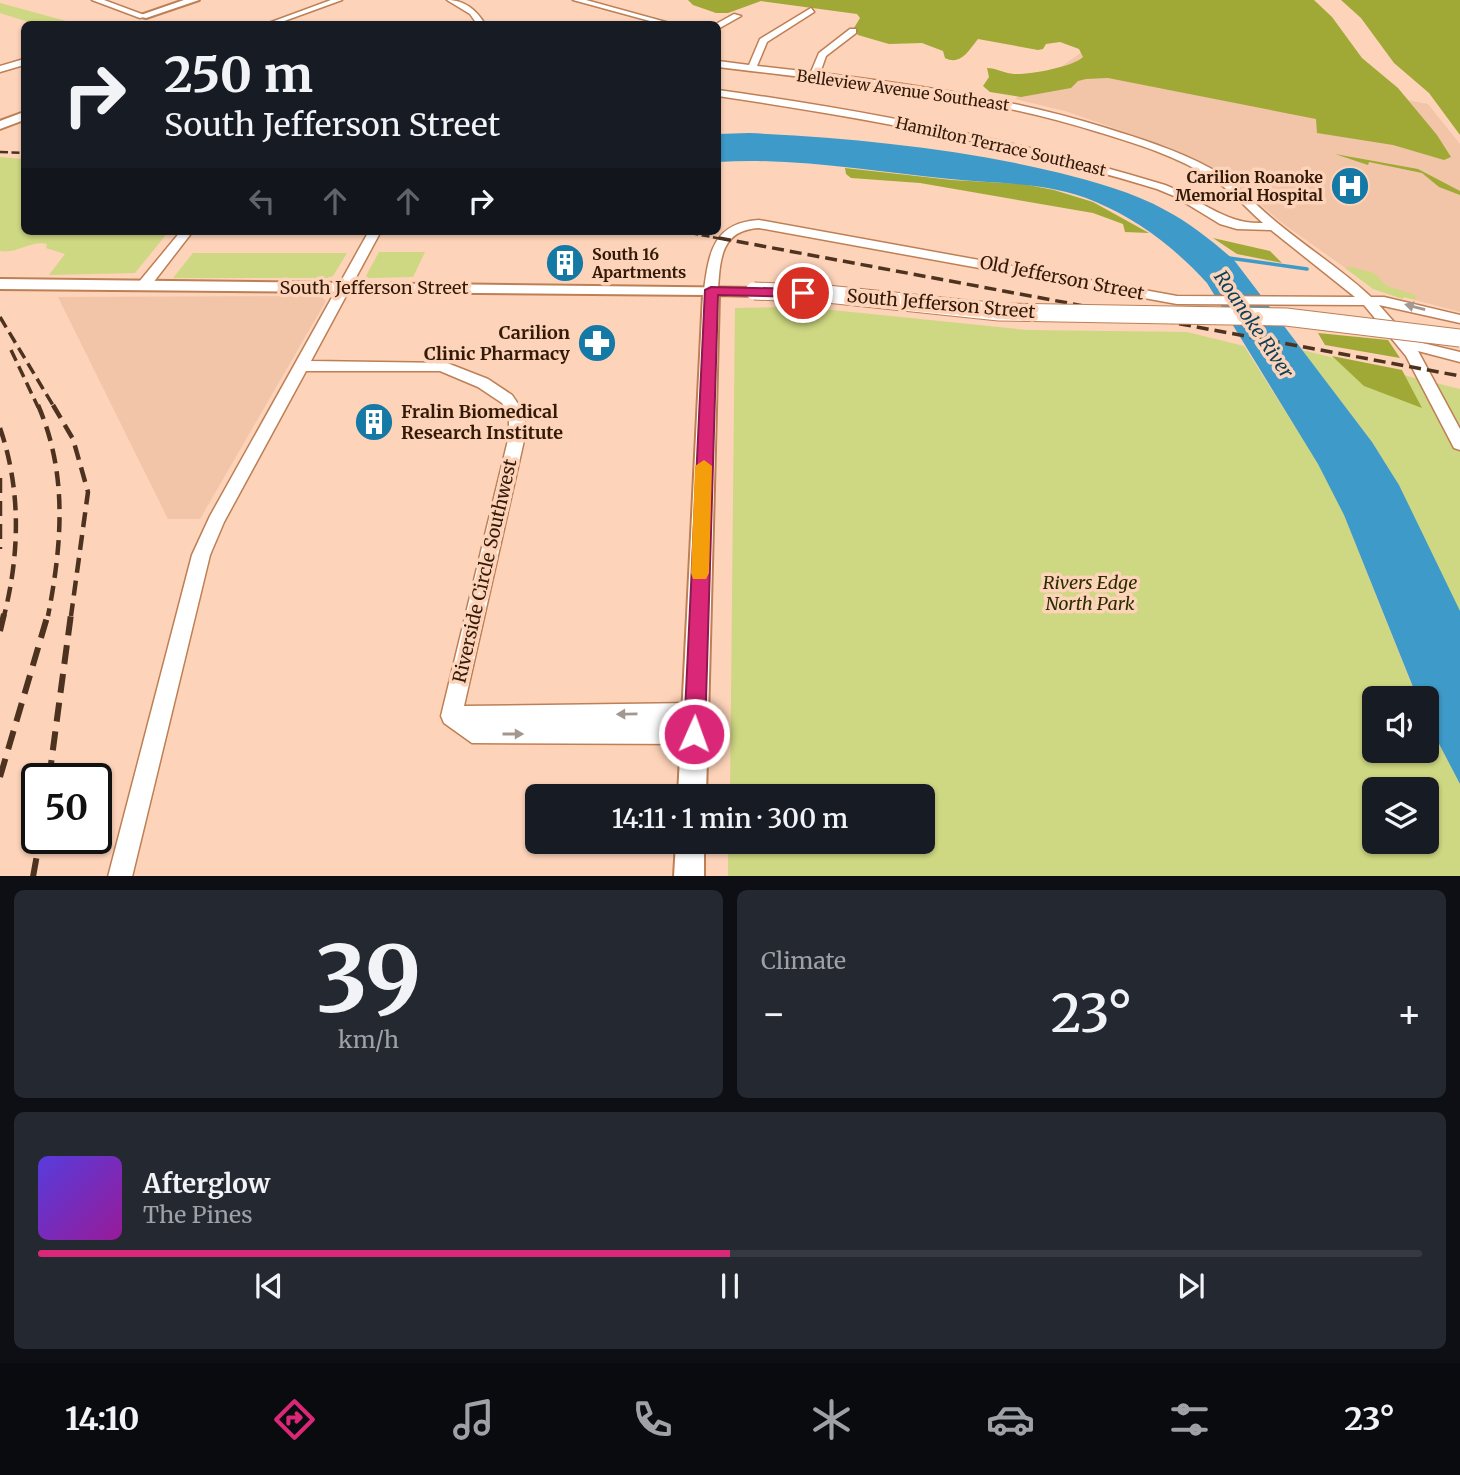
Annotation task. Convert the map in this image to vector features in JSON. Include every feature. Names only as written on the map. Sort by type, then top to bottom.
[{"type":"main road","points":[[143,16],[194,0]]},
{"type":"main road","points":[[143,16],[157,21]]},
{"type":"main road","points":[[0,125],[21,117]]},
{"type":"main road","name":"South Jefferson Street","points":[[0,284],[754,291],[840,295],[1022,313],[1286,317],[1460,338]]},
{"type":"main road","points":[[692,784],[711,290]]},
{"type":"main road","points":[[689,876],[690,854]]},
{"type":"street","points":[[96,0],[143,16]]},
{"type":"street","points":[[278,21],[338,0]]},
{"type":"street","points":[[451,0],[477,15],[480,21]]},
{"type":"street","points":[[463,6],[479,0]]},
{"type":"street","points":[[577,0],[658,21]]},
{"type":"street","points":[[752,68],[765,38],[811,10]]},
{"type":"street","points":[[721,25],[737,16]]},
{"type":"street","points":[[814,77],[822,55],[853,31]]},
{"type":"street","points":[[0,69],[21,63]]},
{"type":"street","name":"Belleview Avenue Southeast","points":[[721,64],[966,96],[1107,131],[1171,154],[1214,174],[1273,226],[1369,301],[1406,344],[1460,444]]},
{"type":"street","name":"Hamilton Terrace Southeast","points":[[721,93],[882,118],[1028,150],[1174,191],[1228,225],[1247,229],[1273,226]]},
{"type":"street","name":"Old Jefferson Street","points":[[711,290],[717,253],[729,232],[747,223],[1195,302],[1369,301],[1398,303],[1460,319]]},
{"type":"street","points":[[144,285],[184,235]]},
{"type":"street","points":[[120,876],[201,555],[373,235]]},
{"type":"street","points":[[1406,344],[1460,357]]},
{"type":"street","name":"Riverside Circle Southwest","points":[[301,366],[442,366],[483,383],[508,399],[517,414],[517,436],[451,716],[472,733],[695,724]]},
{"type":"shaded area","name":"Carilion Roanoke Memorial Hospital","points":[[1098,41],[1428,104],[1460,144],[1460,312],[1375,289],[1282,223],[1224,173],[1171,148],[1065,111],[1015,99]]},
{"type":"shaded area","points":[[320,296],[326,301],[200,519],[168,519],[58,297]]},
{"type":"green space","points":[[688,0],[1314,0],[1332,17],[1362,58],[1398,88],[1437,135],[1451,157],[1444,160],[1393,145],[1317,133],[1316,119],[1108,78],[1086,79],[1078,81],[1071,88],[1021,97],[990,92],[983,86],[989,77],[987,68],[1014,74],[1029,73],[1060,67],[1083,57],[1079,49],[1060,42],[1046,44],[1043,49],[1038,50],[978,39],[964,56],[951,60],[945,58],[943,51],[922,43],[889,44],[858,35],[854,28],[860,18],[857,14],[761,1],[728,13],[716,13],[693,5]]},
{"type":"green space","points":[[1341,0],[1460,0],[1460,135],[1429,93],[1394,63],[1361,18]]},
{"type":"green space","points":[[0,3],[66,21],[25,21],[0,13]]},
{"type":"green space","points":[[1335,154],[1418,169],[1460,191],[1460,195],[1439,187],[1422,173],[1369,162],[1368,165]]},
{"type":"green space","points":[[0,157],[21,159],[21,235],[166,235],[135,273],[49,275],[65,254],[46,248],[47,244],[0,251]]},
{"type":"green space","points":[[845,168],[952,180],[1023,184],[1054,190],[1093,202],[1149,233],[1125,232],[1123,224],[1093,213],[920,183],[851,178],[846,174]]},
{"type":"green space","points":[[1213,238],[1270,251],[1282,263],[1237,254]]},
{"type":"green space","points":[[379,252],[425,252],[413,277],[369,278],[366,276]]},
{"type":"green space","points":[[193,253],[347,253],[333,276],[327,278],[173,278]]},
{"type":"green space","points":[[1345,268],[1374,273],[1387,286],[1415,295],[1416,300],[1403,299],[1373,289]]},
{"type":"green space","name":"Rivers Edge North Park","points":[[802,307],[1027,330],[1187,332],[1244,346],[1318,463],[1344,515],[1412,686],[1362,686],[1362,763],[1439,763],[1439,744],[1460,784],[1460,876],[728,876],[728,854],[935,854],[935,784],[730,784],[735,308]]},
{"type":"green space","points":[[1318,333],[1388,340],[1400,358],[1325,345]]},
{"type":"green space","points":[[1302,350],[1460,389],[1460,617],[1399,485],[1372,442]]},
{"type":"green space","points":[[1332,356],[1402,370],[1422,408],[1364,386]]},
{"type":"water","name":"Roanoke River","points":[[749,133],[866,141],[1022,164],[1073,176],[1140,198],[1174,215],[1234,260],[1372,442],[1399,485],[1460,611],[1460,784],[1439,744],[1439,686],[1413,686],[1344,515],[1318,464],[1207,283],[1156,236],[1127,217],[1096,202],[1042,187],[805,163],[721,162],[721,134]]},
{"type":"waterway","name":"Roanoke River","points":[[1229,258],[1307,269]]},
{"type":"railway","points":[[0,152],[21,153]]},
{"type":"railway","points":[[701,235],[728,240]]},
{"type":"railway","points":[[719,238],[1460,376]]},
{"type":"railway","points":[[0,317],[54,407]]},
{"type":"railway","points":[[11,350],[38,407]]},
{"type":"railway","points":[[38,405],[54,457],[60,509],[57,562],[48,616]]},
{"type":"railway","points":[[53,405],[73,439],[88,492],[71,616]]},
{"type":"railway","points":[[0,428],[12,474],[16,521],[13,569],[4,616]]},
{"type":"railway","points":[[0,478],[0,549]]},
{"type":"railway","points":[[0,631],[4,614]]},
{"type":"railway","points":[[0,777],[48,614]]},
{"type":"railway","points":[[51,763],[71,614]]},
{"type":"railway","points":[[33,876],[37,854]]},
{"type":"slow traffic","points":[[700,573],[704,466]]},
{"type":"place","name":"Carilion Roanoke Memorial Hospital","points":[[1350,186]]},
{"type":"place","name":"South 16 Apartments","points":[[565,263]]},
{"type":"place","name":"Carilion Clinic Pharmacy","points":[[597,343]]},
{"type":"place","name":"Fralin Biomedical Research Institute","points":[[374,422]]},
{"type":"route","points":[[694,734],[711,290],[803,293]]}]
